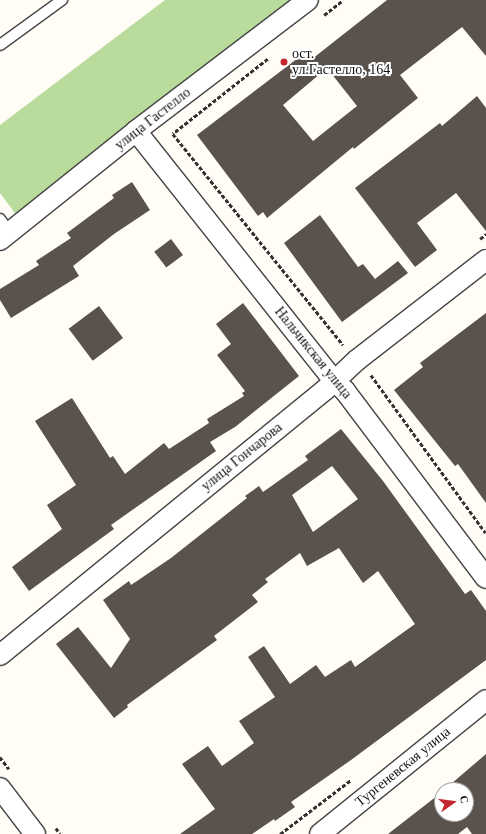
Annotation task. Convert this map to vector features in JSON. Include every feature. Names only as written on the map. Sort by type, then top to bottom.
[{"type":"street","name":"улица Гастелло","points":[[3,231],[308,0]]},
{"type":"street","name":"Нальчикская улица","points":[[136,131],[334,381],[345,391],[486,578]]},
{"type":"street","name":"улица Гончарова","points":[[0,655],[334,381],[357,360],[486,260]]},
{"type":"street","name":"Тургеневская улица","points":[[320,834],[486,700]]},
{"type":"street","points":[[0,788],[35,834]]},
{"type":"lane","points":[[0,45],[62,0]]},
{"type":"path","points":[[319,19],[343,0]]},
{"type":"path","points":[[270,57],[173,134],[345,348]]},
{"type":"path","points":[[474,244],[486,234]]},
{"type":"path","points":[[367,370],[486,533]]},
{"type":"green space","points":[[165,0],[311,0],[20,220],[0,193],[0,125]]},
{"type":"building","points":[[387,0],[486,0],[486,56],[462,27],[400,75],[418,98],[354,149],[353,147],[267,218],[263,212],[258,216],[197,135],[306,52],[312,59]],"holes":[[[327,68],[357,106],[313,141],[283,105]]]},
{"type":"building","points":[[477,96],[486,108],[486,231],[456,193],[417,223],[437,250],[415,267],[355,188],[440,123],[442,126]]},
{"type":"building","points":[[132,182],[150,210],[114,234],[73,266],[79,276],[11,318],[0,300],[0,289],[39,265],[36,261],[71,238],[67,233],[114,198],[112,195]]},
{"type":"building","points":[[320,215],[358,267],[363,264],[375,279],[398,261],[408,273],[342,322],[284,243]]},
{"type":"building","points":[[171,239],[183,255],[166,268],[154,252]]},
{"type":"building","points":[[243,303],[299,376],[235,427],[210,442],[216,451],[111,525],[114,529],[29,591],[12,567],[62,529],[47,505],[76,485],[35,421],[72,398],[110,458],[113,456],[125,474],[164,443],[169,449],[209,423],[207,419],[244,396],[242,393],[245,391],[217,355],[231,344],[216,324]]},
{"type":"building","points":[[99,306],[123,338],[93,361],[69,329]]},
{"type":"building","points":[[486,313],[486,503],[458,464],[455,466],[394,390],[423,367],[420,363]]},
{"type":"building","points":[[341,429],[383,481],[465,594],[471,590],[486,611],[486,660],[351,760],[291,802],[295,807],[275,821],[274,819],[252,834],[180,834],[215,809],[182,764],[208,746],[222,766],[254,743],[239,721],[275,697],[248,657],[264,646],[290,684],[316,665],[325,677],[351,660],[355,667],[415,624],[378,571],[363,583],[339,548],[307,566],[300,553],[265,579],[268,582],[252,595],[258,602],[214,636],[217,640],[127,705],[128,707],[114,718],[56,644],[78,627],[111,668],[130,639],[103,600],[129,581],[131,585],[171,558],[247,498],[245,496],[259,486],[263,492],[308,460],[305,456]],"holes":[[[332,466],[358,499],[313,532],[292,495]]]},
{"type":"building","points":[[486,754],[486,834],[472,834],[467,827],[458,834],[388,834],[434,798],[434,822],[474,822],[474,782],[453,782]]},
{"type":"place","name":"ост. ул.Гастелло, 164","points":[[284,62]]}]
